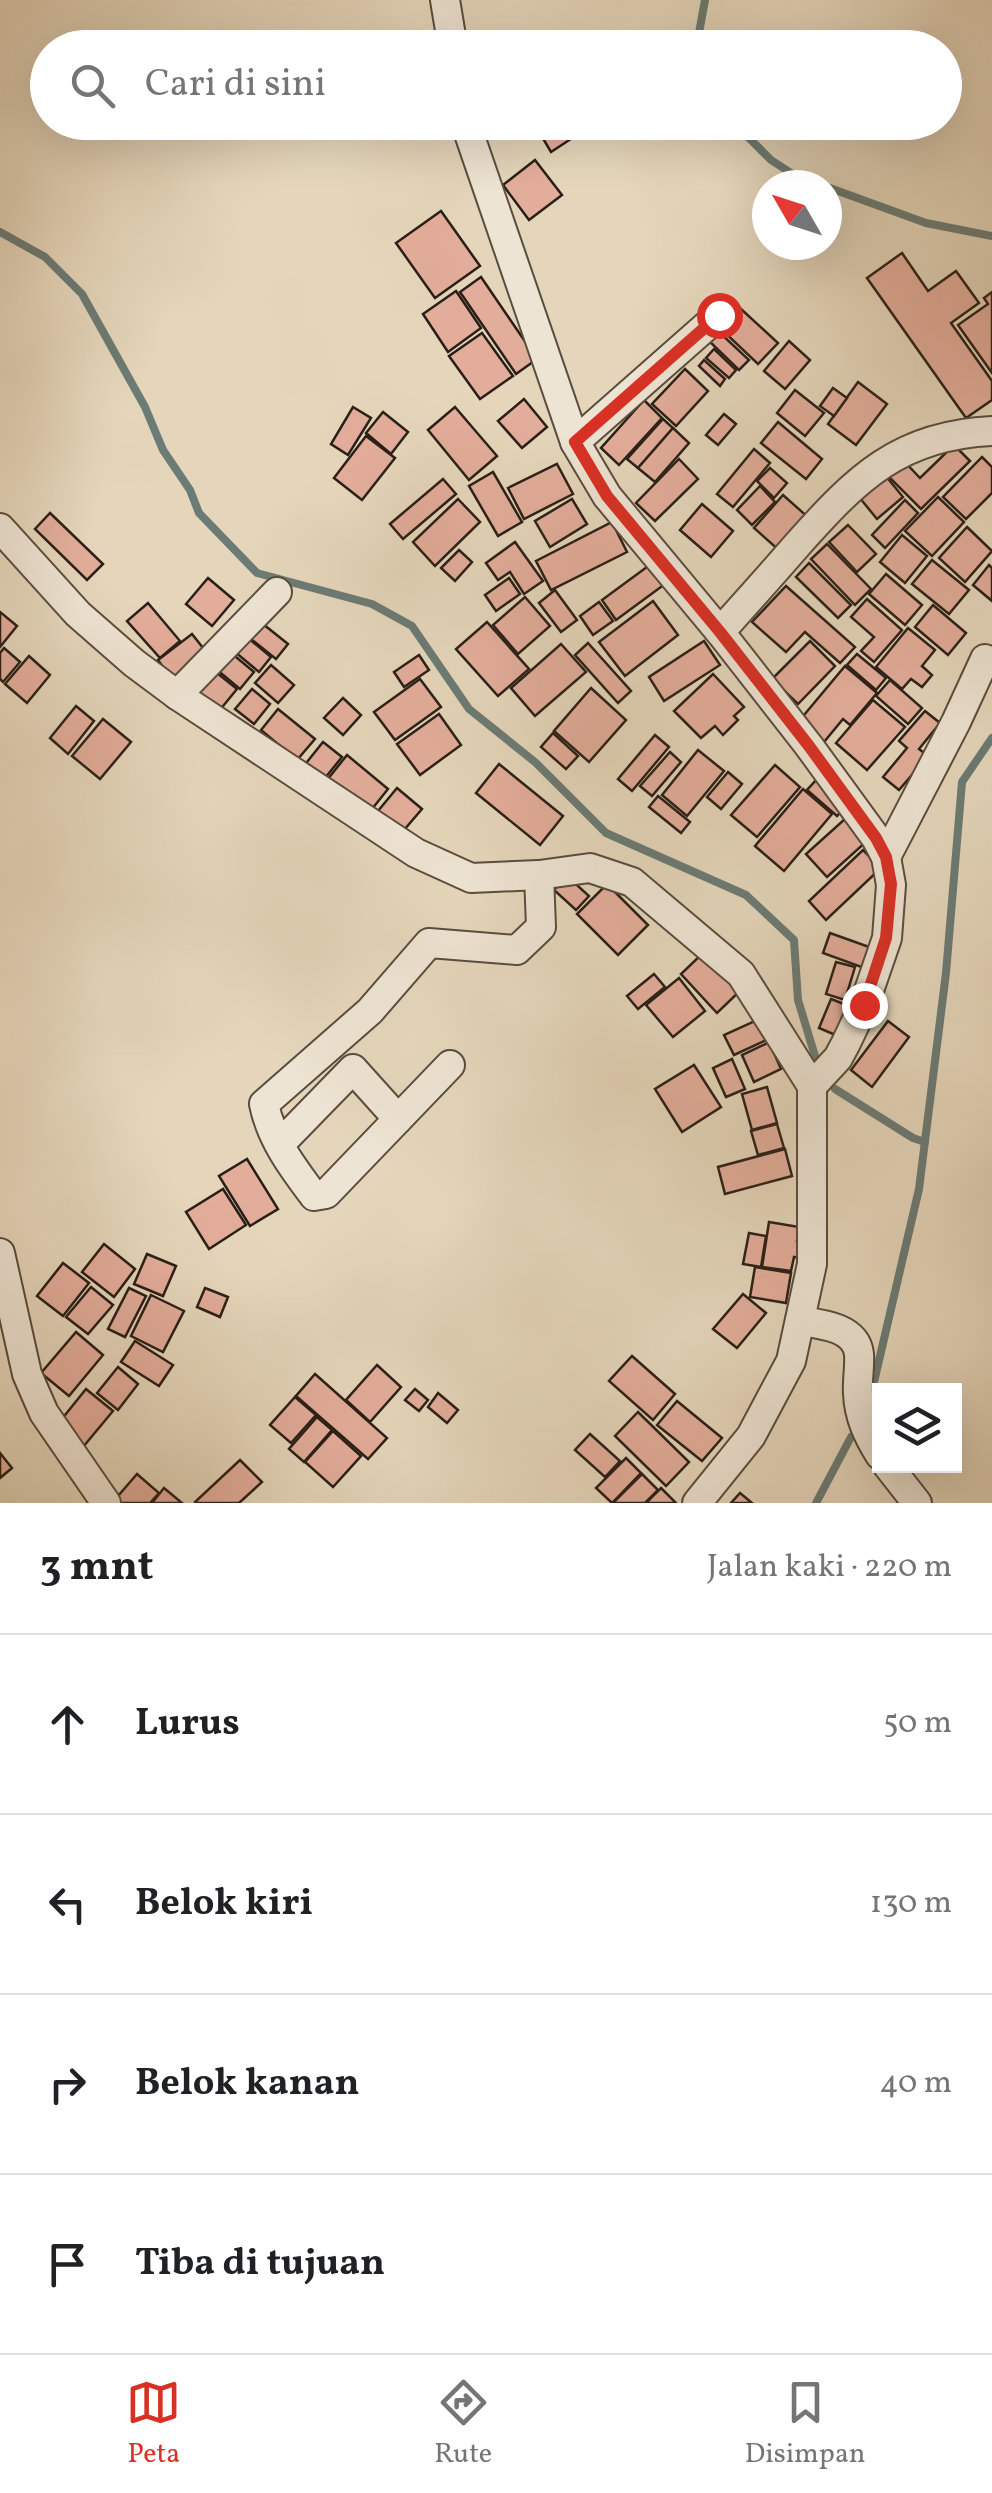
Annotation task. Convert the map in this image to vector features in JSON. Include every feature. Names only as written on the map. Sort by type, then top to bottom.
[{"type":"street","points":[[445,0],[449,30]]},
{"type":"street","points":[[471,140],[575,442],[607,496],[809,746],[886,857],[891,884],[886,938],[864,1005],[838,1058],[812,1086]]},
{"type":"street","points":[[575,442],[719,315]]},
{"type":"street","points":[[720,632],[839,498],[871,471],[907,449],[941,438],[992,431]]},
{"type":"street","points":[[0,528],[78,614],[134,664],[416,854],[471,878],[590,868],[632,882],[742,974],[812,1086],[812,1264],[791,1361],[752,1436],[697,1503]]},
{"type":"street","points":[[177,696],[277,592]]},
{"type":"street","points":[[886,857],[985,659]]},
{"type":"street","points":[[450,1065],[326,1194],[314,1196],[268,1125],[264,1104],[370,1011],[429,942],[518,950],[541,927],[539,875]]},
{"type":"street","points":[[280,1144],[353,1068],[398,1119]]},
{"type":"street","points":[[0,1253],[27,1374],[44,1412],[106,1503]]},
{"type":"street","points":[[800,1320],[827,1325],[854,1340],[859,1350],[861,1417],[872,1439]]},
{"type":"street","points":[[893,1473],[916,1503]]},
{"type":"building","points":[[544,140],[569,140],[551,152]]},
{"type":"building","points":[[535,160],[562,195],[529,220],[503,185]]},
{"type":"building","points":[[441,211],[480,266],[435,298],[396,243]]},
{"type":"building","points":[[902,253],[928,291],[956,271],[979,303],[951,323],[992,381],[992,400],[966,418],[867,278]]},
{"type":"building","points":[[481,277],[537,359],[516,374],[460,292]]},
{"type":"building","points":[[456,291],[481,328],[448,352],[423,314]]},
{"type":"building","points":[[992,292],[992,373],[958,325],[988,304],[984,298]]},
{"type":"building","points":[[741,309],[778,343],[758,364],[722,330]]},
{"type":"building","points":[[718,331],[749,360],[739,370],[709,341]]},
{"type":"building","points":[[482,333],[513,376],[480,399],[449,356]]},
{"type":"building","points":[[789,341],[810,360],[785,389],[764,371]]},
{"type":"building","points":[[714,349],[736,370],[729,378],[706,358]]},
{"type":"building","points":[[704,360],[725,379],[720,386],[699,366]]},
{"type":"building","points":[[685,369],[708,391],[676,426],[652,404]]},
{"type":"building","points":[[858,382],[887,404],[856,445],[828,424]]},
{"type":"building","points":[[833,388],[847,398],[834,416],[820,406]]},
{"type":"building","points":[[795,390],[824,413],[805,436],[777,413]]},
{"type":"building","points":[[524,399],[547,427],[522,448],[498,421]]},
{"type":"building","points":[[644,400],[662,418],[619,465],[601,448]]},
{"type":"building","points":[[353,407],[371,418],[348,455],[331,444]]},
{"type":"building","points":[[455,407],[497,456],[469,480],[428,430]]},
{"type":"building","points":[[383,412],[408,432],[391,454],[366,433]]},
{"type":"building","points":[[724,414],[736,424],[718,445],[706,435]]},
{"type":"building","points":[[663,419],[673,428],[638,468],[627,459]]},
{"type":"building","points":[[778,422],[822,459],[806,479],[761,443]]},
{"type":"building","points":[[673,428],[689,443],[655,482],[638,468]]},
{"type":"building","points":[[366,436],[395,458],[362,500],[334,478]]},
{"type":"building","points":[[954,445],[970,461],[921,509],[887,475],[902,459],[920,478]]},
{"type":"building","points":[[754,449],[770,463],[733,507],[717,494]]},
{"type":"building","points":[[982,457],[992,467],[992,493],[966,519],[943,497]]},
{"type":"building","points":[[679,459],[698,479],[655,521],[636,503]]},
{"type":"building","points":[[557,464],[573,494],[524,519],[508,488]]},
{"type":"building","points":[[770,468],[787,483],[774,498],[757,481]]},
{"type":"building","points":[[493,472],[522,522],[498,536],[469,486]]},
{"type":"building","points":[[885,475],[903,497],[877,519],[859,497]]},
{"type":"building","points":[[443,479],[456,494],[403,539],[390,524]]},
{"type":"building","points":[[760,486],[775,502],[752,525],[737,510]]},
{"type":"building","points":[[783,495],[810,519],[781,552],[754,528]]},
{"type":"building","points":[[938,497],[964,522],[932,556],[905,531]]},
{"type":"building","points":[[458,499],[480,522],[435,566],[413,542]]},
{"type":"building","points":[[572,499],[587,524],[550,547],[535,521]]},
{"type":"building","points":[[905,500],[918,513],[885,548],[872,535]]},
{"type":"building","points":[[702,504],[733,531],[711,557],[680,530]]},
{"type":"building","points":[[50,513],[103,564],[87,580],[35,529]]},
{"type":"building","points":[[612,522],[627,552],[551,590],[536,561]]},
{"type":"building","points":[[848,525],[876,554],[857,572],[829,542]]},
{"type":"building","points":[[967,527],[992,551],[965,582],[939,558]]},
{"type":"building","points":[[902,535],[927,556],[905,583],[880,562]]},
{"type":"building","points":[[515,542],[543,581],[524,594],[510,572],[498,580],[486,563]]},
{"type":"building","points":[[827,544],[871,589],[855,605],[811,559]]},
{"type":"building","points":[[459,550],[472,562],[455,581],[441,568]]},
{"type":"building","points":[[932,560],[969,590],[949,614],[912,584]]},
{"type":"building","points":[[809,563],[851,605],[838,618],[796,577]]},
{"type":"building","points":[[651,564],[665,584],[616,620],[602,600]]},
{"type":"building","points":[[989,565],[992,568],[992,601],[973,585]]},
{"type":"building","points":[[886,574],[922,605],[905,625],[869,594]]},
{"type":"building","points":[[208,578],[234,600],[212,626],[186,604]]},
{"type":"building","points":[[509,578],[520,594],[496,611],[485,595]]},
{"type":"building","points":[[786,586],[855,647],[840,663],[805,632],[786,652],[752,622]]},
{"type":"building","points":[[555,590],[577,620],[561,632],[539,603]]},
{"type":"building","points":[[525,597],[550,626],[518,654],[493,625]]},
{"type":"building","points":[[867,599],[902,630],[874,662],[861,651],[874,637],[851,617]]},
{"type":"building","points":[[653,601],[678,635],[625,676],[599,642]]},
{"type":"building","points":[[599,602],[613,621],[593,635],[580,616]]},
{"type":"building","points":[[148,603],[180,641],[160,658],[127,621]]},
{"type":"building","points":[[933,605],[966,633],[948,655],[915,627]]},
{"type":"building","points":[[0,612],[17,626],[0,647]]},
{"type":"building","points":[[487,622],[529,669],[498,696],[456,649]]},
{"type":"building","points":[[263,624],[288,644],[276,659],[251,639]]},
{"type":"building","points":[[908,628],[935,650],[922,666],[932,675],[922,687],[911,679],[902,689],[876,667]]},
{"type":"building","points":[[192,634],[211,658],[176,685],[158,660]]},
{"type":"building","points":[[248,638],[271,657],[259,672],[235,652]]},
{"type":"building","points":[[704,641],[720,665],[664,701],[649,677]]},
{"type":"building","points":[[810,641],[835,666],[798,704],[772,679]]},
{"type":"building","points":[[588,643],[631,691],[618,703],[575,655]]},
{"type":"building","points":[[561,644],[586,672],[535,716],[511,688]]},
{"type":"building","points":[[4,648],[20,662],[3,682],[0,653]]},
{"type":"building","points":[[230,652],[254,672],[240,689],[216,669]]},
{"type":"building","points":[[857,654],[886,678],[876,690],[847,665]]},
{"type":"building","points":[[419,655],[429,670],[404,687],[394,672]]},
{"type":"building","points":[[29,656],[50,675],[27,703],[5,684]]},
{"type":"building","points":[[271,665],[294,685],[278,703],[255,683]]},
{"type":"building","points":[[845,666],[877,693],[850,725],[843,719],[824,742],[799,721]]},
{"type":"building","points":[[212,669],[237,689],[219,711],[194,691]]},
{"type":"building","points":[[713,674],[744,707],[723,735],[715,726],[701,738],[674,711]]},
{"type":"building","points":[[420,679],[441,707],[395,740],[374,712]]},
{"type":"building","points":[[890,680],[922,708],[908,724],[876,696]]},
{"type":"building","points":[[591,688],[626,720],[589,762],[554,731]]},
{"type":"building","points":[[252,689],[270,704],[254,724],[235,709]]},
{"type":"building","points":[[343,698],[361,715],[343,735],[324,718]]},
{"type":"building","points":[[873,700],[905,727],[867,770],[836,743]]},
{"type":"building","points":[[76,706],[94,721],[68,754],[50,738]]},
{"type":"building","points":[[278,709],[315,739],[297,760],[261,730]]},
{"type":"building","points":[[925,711],[940,723],[919,749],[928,756],[899,790],[883,777],[907,748],[899,741]]},
{"type":"building","points":[[439,714],[461,745],[420,775],[397,744]]},
{"type":"building","points":[[103,719],[131,742],[100,779],[72,756]]},
{"type":"building","points":[[553,733],[578,756],[566,769],[541,747]]},
{"type":"building","points":[[655,735],[669,747],[632,791],[618,779]]},
{"type":"building","points":[[323,742],[342,757],[321,783],[303,767]]},
{"type":"building","points":[[698,750],[724,771],[687,816],[662,795]]},
{"type":"building","points":[[670,752],[681,762],[652,796],[640,786]]},
{"type":"building","points":[[347,755],[388,789],[368,814],[327,780]]},
{"type":"building","points":[[499,764],[563,816],[540,845],[476,793]]},
{"type":"building","points":[[775,765],[800,787],[757,837],[731,815]]},
{"type":"building","points":[[728,772],[742,784],[721,809],[707,797]]},
{"type":"building","points":[[819,777],[849,803],[837,816],[807,790]]},
{"type":"building","points":[[397,788],[422,809],[398,837],[373,817]]},
{"type":"building","points":[[803,789],[832,814],[784,871],[755,846]]},
{"type":"building","points":[[658,796],[690,822],[681,833],[649,807]]},
{"type":"building","points":[[846,818],[867,841],[827,877],[806,854]]},
{"type":"building","points":[[863,850],[881,868],[826,920],[809,901]]},
{"type":"building","points":[[567,876],[589,896],[576,910],[554,890]]},
{"type":"building","points":[[607,884],[648,925],[618,955],[577,914]]},
{"type":"building","points":[[830,933],[872,948],[864,968],[823,953]]},
{"type":"building","points":[[706,950],[742,989],[717,1013],[681,974]]},
{"type":"building","points":[[836,962],[855,967],[845,1000],[826,994]]},
{"type":"building","points":[[654,974],[665,987],[638,1009],[627,996]]},
{"type":"building","points":[[679,978],[705,1011],[673,1037],[646,1005]]},
{"type":"building","points":[[831,999],[857,1009],[845,1039],[819,1028]]},
{"type":"building","points":[[766,1016],[775,1036],[734,1055],[724,1035]]},
{"type":"building","points":[[888,1021],[909,1037],[872,1087],[851,1070]]},
{"type":"building","points":[[776,1039],[781,1049],[774,1053],[781,1069],[754,1082],[742,1055]]},
{"type":"building","points":[[732,1059],[745,1089],[726,1097],[713,1068]]},
{"type":"building","points":[[694,1065],[721,1107],[682,1132],[655,1089]]},
{"type":"building","points":[[767,1087],[777,1123],[752,1130],[742,1094]]},
{"type":"building","points":[[777,1124],[784,1148],[758,1155],[751,1131]]},
{"type":"building","points":[[785,1149],[792,1176],[725,1194],[718,1167]]},
{"type":"building","points":[[247,1159],[278,1209],[250,1226],[219,1176]]},
{"type":"building","points":[[223,1189],[246,1225],[209,1249],[186,1212]]},
{"type":"building","points":[[769,1222],[799,1227],[797,1241],[807,1242],[804,1259],[794,1257],[791,1271],[762,1267]]},
{"type":"building","points":[[749,1233],[766,1236],[761,1267],[743,1264]]},
{"type":"building","points":[[104,1244],[135,1269],[114,1297],[82,1272]]},
{"type":"building","points":[[147,1254],[176,1266],[163,1296],[134,1284]]},
{"type":"building","points":[[63,1263],[89,1283],[63,1316],[37,1296]]},
{"type":"building","points":[[755,1267],[791,1273],[786,1303],[750,1297]]},
{"type":"building","points":[[91,1287],[113,1305],[88,1334],[66,1317]]},
{"type":"building","points":[[129,1288],[146,1296],[125,1337],[108,1329]]},
{"type":"building","points":[[205,1288],[228,1297],[220,1317],[197,1307]]},
{"type":"building","points":[[743,1294],[766,1313],[737,1348],[713,1329]]},
{"type":"building","points":[[151,1295],[184,1311],[163,1352],[131,1336]]},
{"type":"building","points":[[76,1332],[103,1355],[69,1396],[41,1373]]},
{"type":"building","points":[[135,1341],[173,1365],[159,1386],[121,1362]]},
{"type":"building","points":[[632,1356],[675,1394],[653,1420],[609,1381]]},
{"type":"building","points":[[377,1365],[401,1387],[370,1422],[346,1400]]},
{"type":"building","points":[[118,1367],[138,1384],[118,1410],[97,1393]]},
{"type":"building","points":[[315,1374],[387,1438],[368,1459],[296,1396]]},
{"type":"building","points":[[86,1389],[113,1411],[83,1447],[57,1425]]},
{"type":"building","points":[[415,1389],[428,1400],[419,1411],[405,1400]]},
{"type":"building","points":[[438,1393],[458,1410],[447,1423],[428,1407]]},
{"type":"building","points":[[295,1397],[316,1415],[291,1443],[270,1425]]},
{"type":"building","points":[[677,1401],[722,1438],[702,1461],[657,1425]]},
{"type":"building","points":[[638,1412],[689,1462],[666,1486],[615,1436]]},
{"type":"building","points":[[317,1417],[332,1430],[304,1462],[289,1449]]},
{"type":"building","points":[[333,1431],[361,1456],[333,1487],[305,1462]]},
{"type":"building","points":[[590,1434],[620,1461],[605,1477],[575,1450]]},
{"type":"building","points":[[0,1453],[12,1468],[0,1478]]},
{"type":"building","points":[[626,1458],[641,1473],[612,1503],[596,1488]]},
{"type":"building","points":[[240,1460],[262,1482],[239,1503],[195,1502]]},
{"type":"building","points":[[137,1474],[159,1493],[150,1503],[112,1503]]},
{"type":"building","points":[[642,1474],[658,1490],[645,1503],[613,1503]]},
{"type":"building","points":[[164,1488],[182,1503],[152,1503]]},
{"type":"building","points":[[661,1488],[676,1503],[646,1503]]},
{"type":"building","points":[[740,1493],[752,1503],[731,1503]]},
{"type":"waterway","points":[[700,30],[705,0]]},
{"type":"waterway","points":[[751,140],[786,170]]},
{"type":"waterway","points":[[842,192],[926,223],[992,236]]},
{"type":"waterway","points":[[0,232],[45,257],[82,294],[199,513],[257,573],[372,604],[412,626],[469,709],[535,762],[606,833],[746,895],[794,940],[798,1000],[818,1066]]},
{"type":"waterway","points":[[870,1399],[919,1189],[946,973],[962,782],[992,738]]},
{"type":"waterway","points":[[835,1089],[925,1142]]},
{"type":"waterway","points":[[816,1503],[851,1437]]},
{"type":"route","points":[[719,315],[575,442],[607,496],[809,746],[886,857],[891,884],[886,938],[864,1005]]}]
